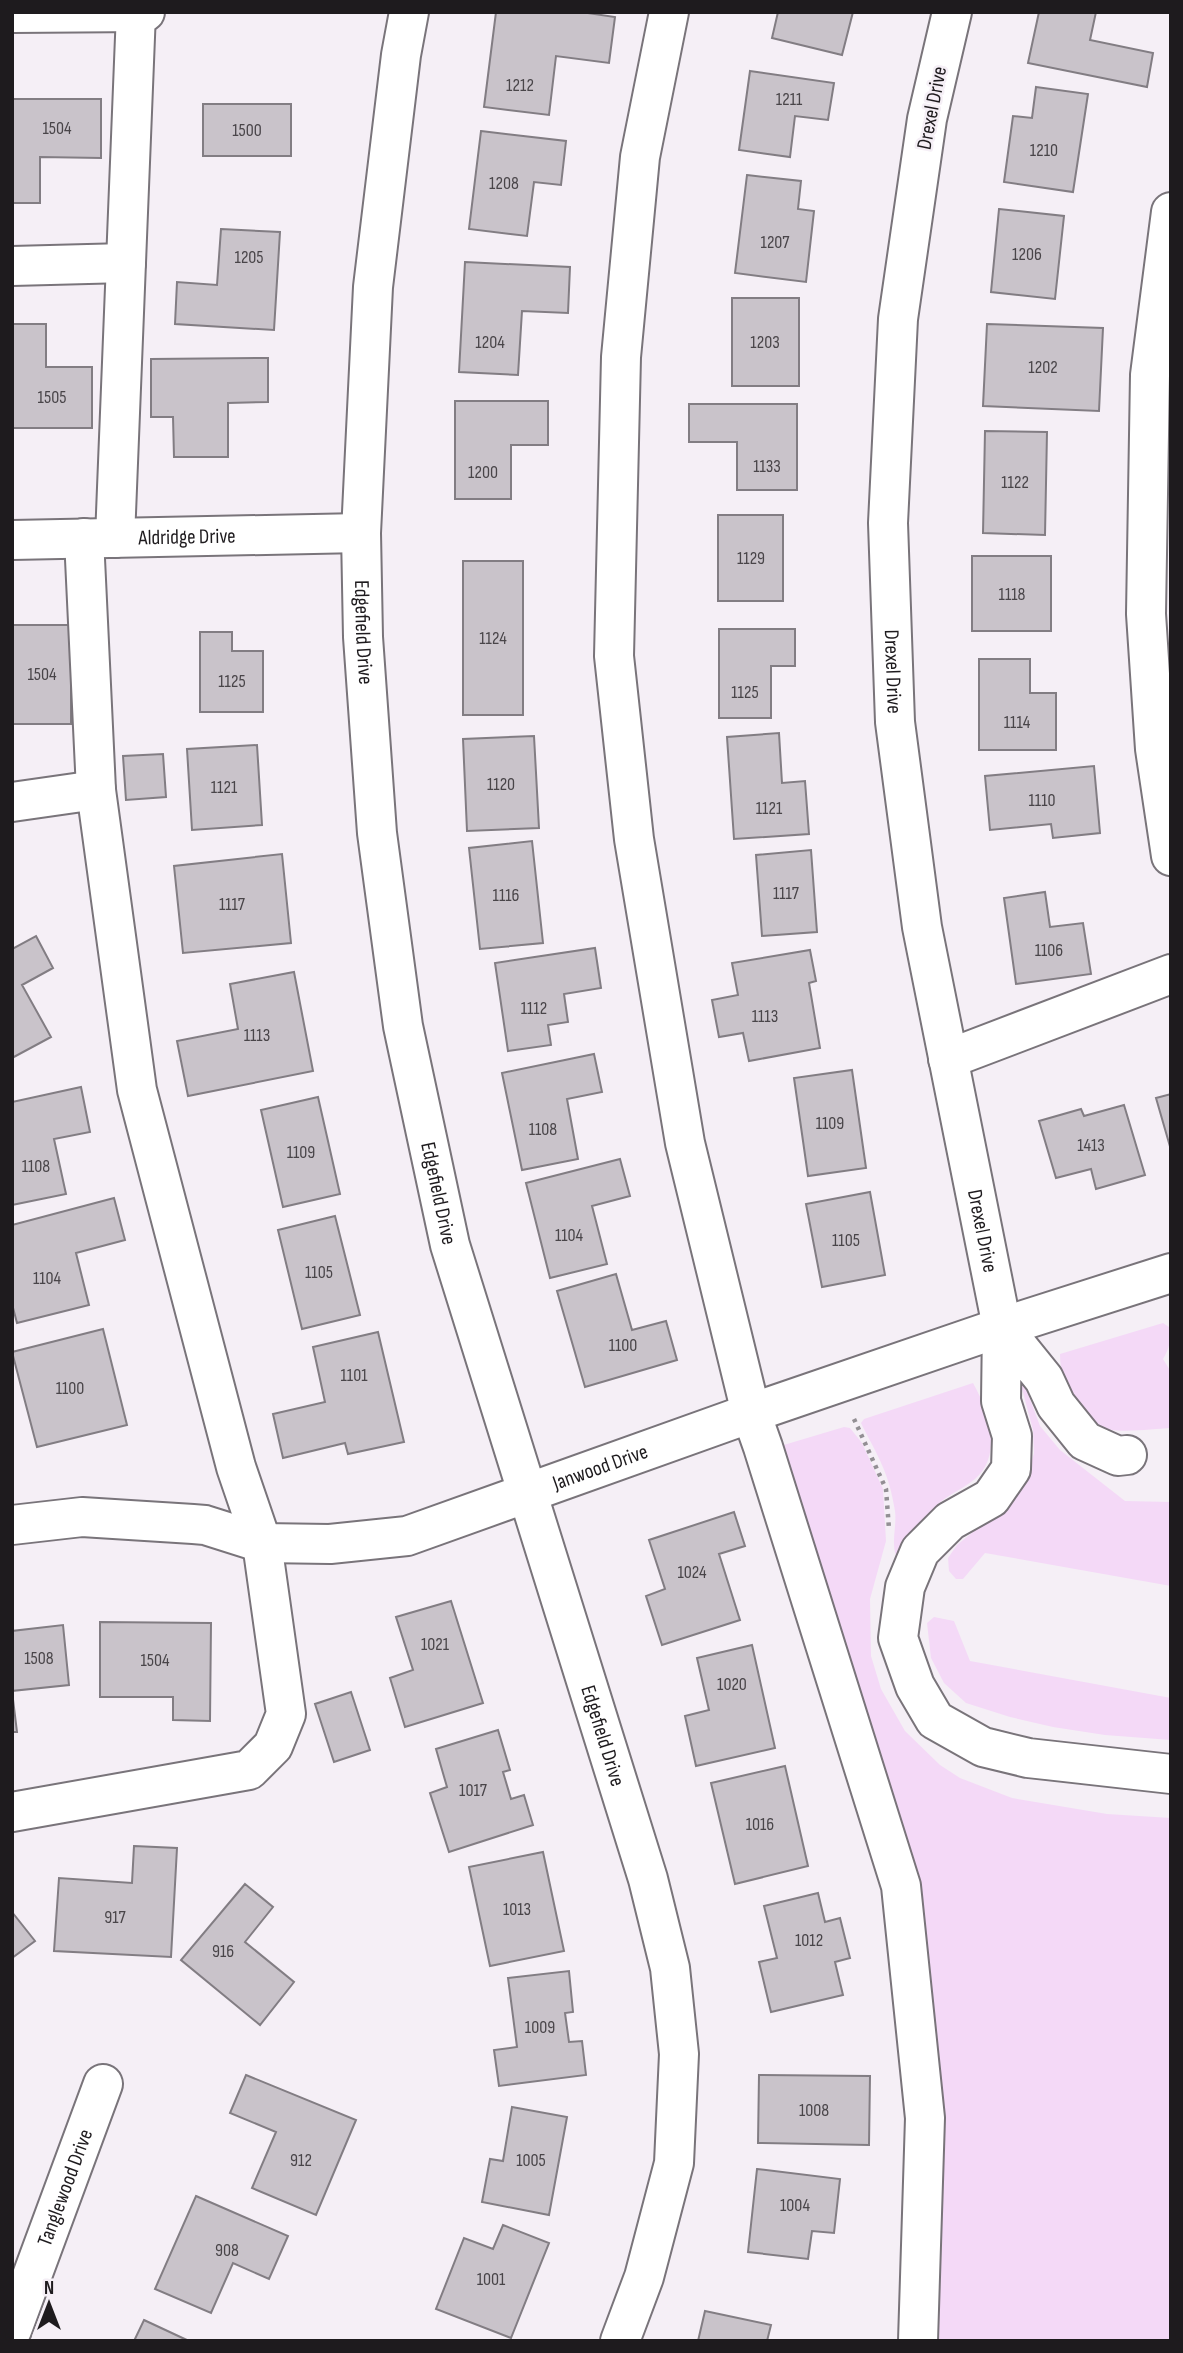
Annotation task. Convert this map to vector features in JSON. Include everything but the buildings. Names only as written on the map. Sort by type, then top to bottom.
[{"type":"street","points":[[12,1812],[249,1770],[273,1746],[286,1714],[262,1543],[236,1467],[137,1090],[96,790],[100,538],[126,263],[136,12]]},
{"type":"street","points":[[12,13],[145,12]]},
{"type":"street","name":"Edgefield Drive","points":[[409,12],[401,55],[373,286],[361,533],[363,637],[377,833],[403,1026],[450,1245],[648,1880],[670,1968],[679,2054],[674,2163],[643,2277],[620,2341]]},
{"type":"street","points":[[669,12],[640,157],[621,357],[614,656],[634,839],[685,1143],[751,1413],[901,1886],[925,2118],[918,2341]]},
{"type":"street","name":"Drexel Drive","points":[[952,12],[927,119],[898,319],[888,523],[895,722],[922,927],[1002,1327],[1001,1401],[1012,1436],[1011,1469],[991,1498],[950,1521],[920,1551],[905,1587],[898,1637],[915,1686],[935,1720],[983,1747],[1028,1758],[1171,1774]]},
{"type":"street","points":[[1171,212],[1150,375],[1146,614],[1155,749],[1171,856]]},
{"type":"street","points":[[12,266],[126,263]]},
{"type":"street","name":"Aldridge Drive","points":[[12,540],[361,533]]},
{"type":"street","points":[[12,802],[96,790]]},
{"type":"street","points":[[948,1059],[1171,974]]},
{"type":"street","name":"Janwood Drive","points":[[12,1525],[82,1517],[193,1524],[205,1525],[262,1543],[330,1544],[407,1536],[751,1413],[1002,1327],[1171,1273]]},
{"type":"street","points":[[1002,1327],[1044,1379],[1056,1405],[1085,1440],[1118,1456],[1127,1455]]},
{"type":"street","name":"Tanglewood Drive","points":[[12,2330],[103,2084]]},
{"type":"shaded area","points":[[1163,1323],[1169,1327],[1170,1332],[1163,1359],[1171,1372],[1171,1428],[1121,1431],[1095,1425],[1082,1411],[1067,1385],[1060,1354]]},
{"type":"shaded area","points":[[973,1383],[988,1419],[991,1445],[989,1458],[975,1479],[933,1509],[900,1556],[896,1556],[895,1511],[890,1486],[861,1423],[864,1419]]},
{"type":"shaded area","points":[[1024,1383],[1040,1426],[1060,1450],[1125,1501],[1171,1502],[1171,1586],[985,1553],[963,1579],[956,1579],[949,1571],[948,1558],[957,1545],[989,1519],[1028,1475],[1034,1453],[1033,1430],[1021,1385]]},
{"type":"shaded area","points":[[844,1427],[850,1428],[862,1443],[883,1489],[886,1541],[870,1599],[871,1656],[881,1689],[905,1731],[940,1765],[960,1778],[1012,1798],[1107,1814],[1171,1818],[1171,2339],[931,2341],[938,2111],[777,1447]]},
{"type":"shaded area","points":[[934,1617],[954,1621],[970,1661],[1171,1698],[1171,1740],[1105,1735],[1053,1727],[966,1703],[944,1683],[931,1658],[927,1623]]}]
